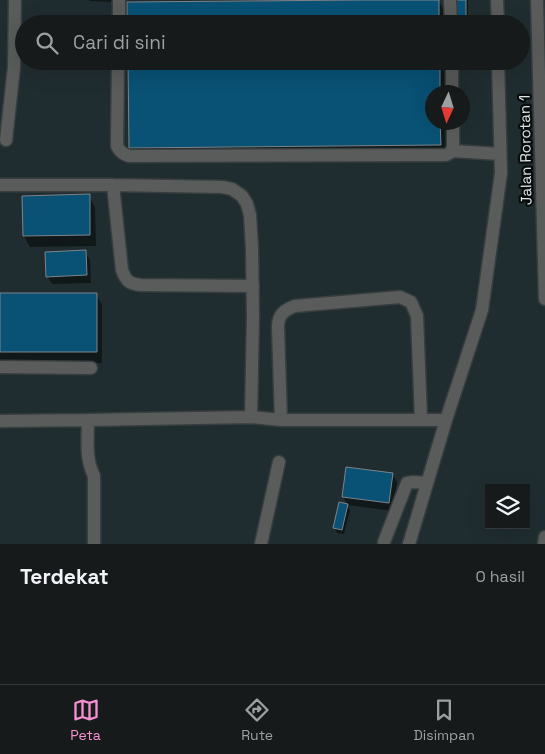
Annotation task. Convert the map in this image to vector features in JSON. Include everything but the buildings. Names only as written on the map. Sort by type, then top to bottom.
[{"type":"street","points":[[16,0],[16,15]]},
{"type":"street","points":[[119,0],[119,15]]},
{"type":"street","points":[[450,0],[451,15]]},
{"type":"street","points":[[497,0],[498,15]]},
{"type":"street","name":"Jalan Rorotan 1","points":[[537,0],[545,299]]},
{"type":"street","points":[[6,140],[14,68],[15,34]]},
{"type":"street","points":[[118,70],[117,146],[119,151],[125,155],[446,154],[452,151],[500,154]]},
{"type":"street","points":[[452,70],[452,85]]},
{"type":"street","points":[[409,544],[446,420],[482,310],[501,173],[498,70]]},
{"type":"street","points":[[452,151],[453,130]]},
{"type":"street","points":[[0,185],[222,187],[232,189],[242,196],[250,215],[253,286],[251,417]]},
{"type":"street","points":[[113,185],[122,270],[124,278],[129,282],[141,285],[253,286]]},
{"type":"street","points":[[281,420],[278,321],[281,314],[295,306],[400,297],[411,302],[417,316],[421,419]]},
{"type":"street","points":[[0,366],[91,368]]},
{"type":"street","points":[[0,421],[251,417],[281,420],[446,420]]},
{"type":"street","points":[[88,420],[87,454],[94,476],[94,544]]},
{"type":"street","points":[[261,544],[279,462]]},
{"type":"street","points":[[384,542],[407,483],[428,483]]},
{"type":"street","points":[[544,544],[545,537]]},
{"type":"shaded area","points":[[0,0],[545,0],[545,544],[0,544]]}]
